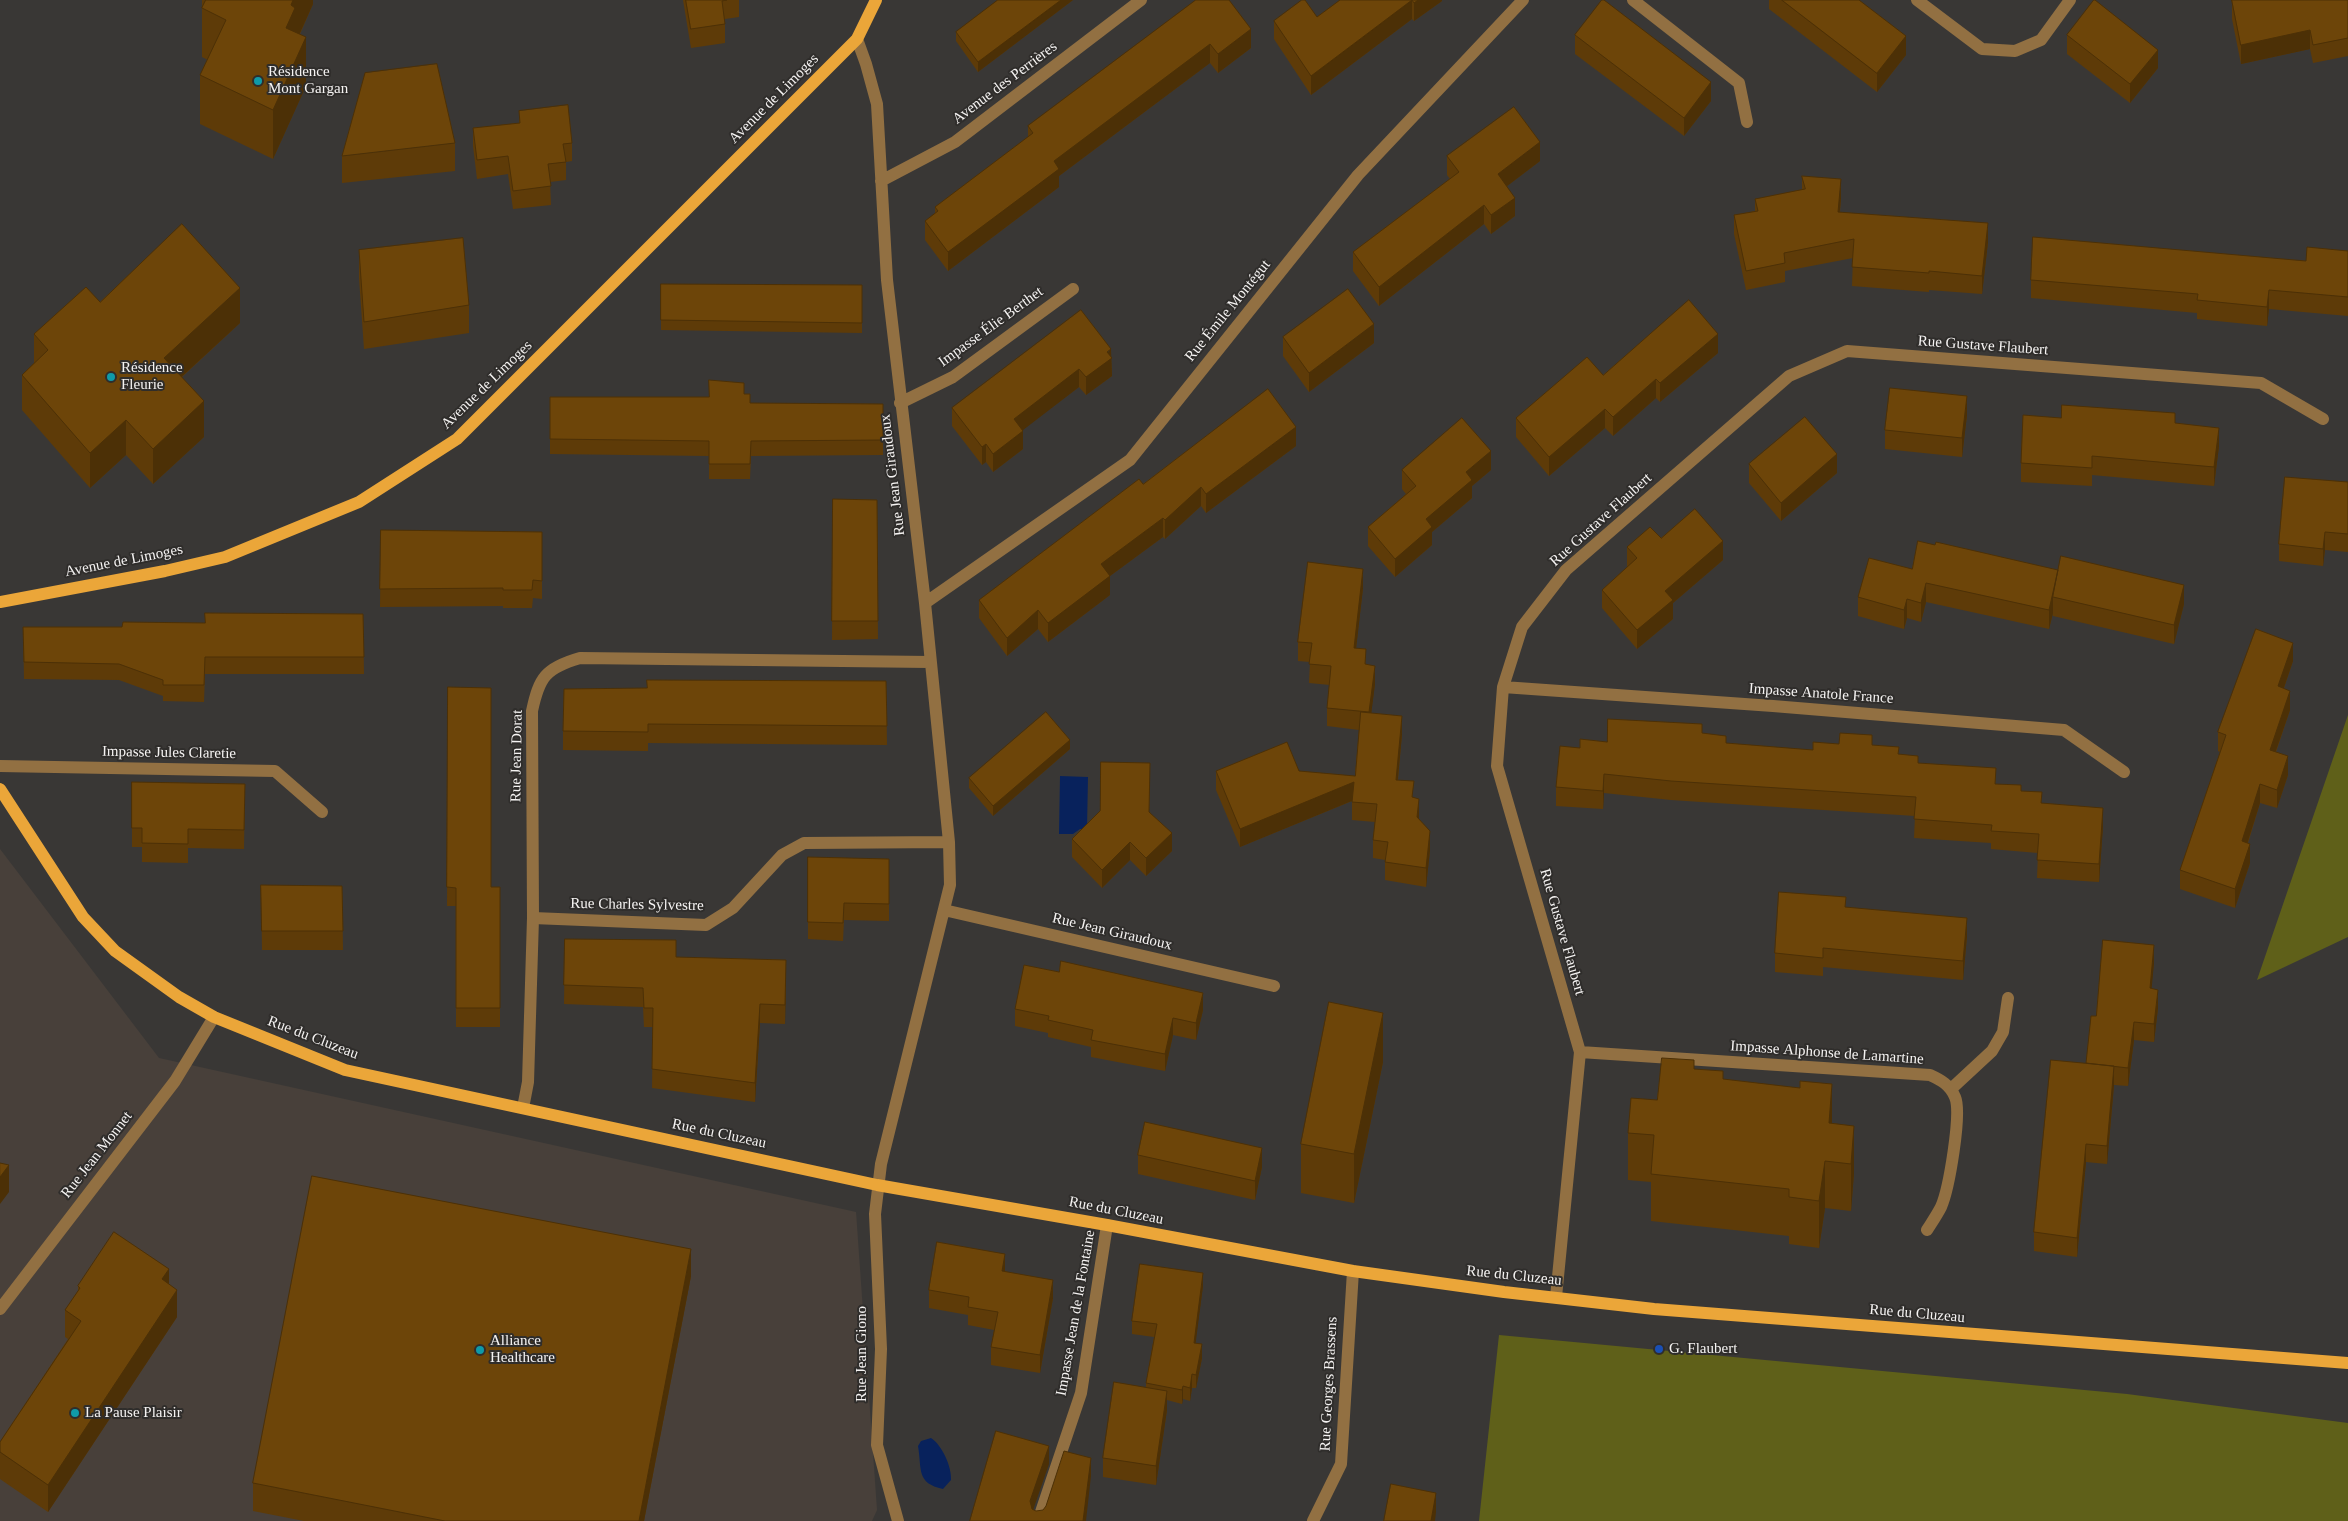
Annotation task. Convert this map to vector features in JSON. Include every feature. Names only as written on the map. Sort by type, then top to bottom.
[{"type":"main road","name":"Avenue de Limoges","points":[[0,602],[165,571],[225,557],[359,502],[457,439],[857,39],[876,0]]},
{"type":"main road","name":"Rue du Cluzeau","points":[[0,789],[83,917],[115,951],[179,997],[214,1017],[345,1070],[877,1184],[1352,1271],[1504,1292],[1654,1309],[2348,1362]]},
{"type":"street","name":"Avenue des Perrières","points":[[881,181],[955,142],[1141,0]]},
{"type":"street","name":"Rue Émile Montégut","points":[[925,603],[1130,460],[1358,175],[1523,0]]},
{"type":"street","points":[[1634,0],[1739,84],[1747,122]]},
{"type":"street","points":[[1918,0],[1982,49],[2015,51],[2041,40],[2070,0]]},
{"type":"street","name":"Rue Jean Giraudoux","points":[[857,39],[877,104],[887,280],[925,603],[949,842],[950,885],[877,1184]]},
{"type":"street","name":"Impasse Élie Berthet","points":[[900,403],[953,377],[1073,289]]},
{"type":"street","name":"Rue Gustave Flaubert","points":[[1556,1297],[1580,1052],[1497,766],[1503,687],[1522,627],[1566,570],[1789,376],[1847,351],[2261,383],[2322,419]]},
{"type":"street","name":"Rue Jean Dorat","points":[[523,1108],[528,1082],[533,918],[532,711],[537,686],[548,673],[563,662],[580,658],[930,662]]},
{"type":"street","name":"Impasse Anatole France","points":[[1503,687],[1773,706],[2064,730],[2124,772]]},
{"type":"street","name":"Impasse Jules Claretie","points":[[0,766],[275,771],[322,812]]},
{"type":"street","name":"Rue Charles Sylvestre","points":[[533,918],[706,925],[733,908],[782,854],[804,843],[949,842]]},
{"type":"street","name":"Rue Jean Giraudoux","points":[[944,910],[1274,986]]},
{"type":"street","points":[[1927,1230],[1941,1206],[1948,1186],[1958,1114],[1956,1099],[1950,1089],[1992,1051],[2003,1032],[2008,998]]},
{"type":"street","name":"Rue Jean Monnet","points":[[0,1309],[175,1081],[214,1017]]},
{"type":"street","name":"Impasse Alphonse de Lamartine","points":[[1580,1052],[1930,1076],[1942,1080],[1950,1089]]},
{"type":"street","name":"Rue Jean Giono","points":[[877,1184],[875,1214],[881,1349],[877,1445],[898,1521]]},
{"type":"street","name":"Impasse Jean de la Fontaine","points":[[1038,1521],[1081,1393],[1108,1225]]},
{"type":"street","name":"Rue Georges Brassens","points":[[1313,1521],[1341,1464],[1352,1271]]},
{"type":"shaded area","points":[[2348,715],[2348,937],[2257,980]]},
{"type":"shaded area","points":[[0,849],[159,1058],[856,1212],[877,1510],[872,1521],[0,1521]]},
{"type":"shaded area","points":[[1499,1335],[2127,1394],[2348,1423],[2348,1521],[1479,1521]]},
{"type":"water","points":[[1060,776],[1088,777],[1087,829],[1080,829],[1073,834],[1059,834]]},
{"type":"water","points":[[931,1438],[939,1446],[950,1469],[951,1480],[943,1489],[928,1483],[922,1474],[918,1446],[921,1441]]},
{"type":"building","points":[[206,0],[293,0],[291,5],[295,8],[286,28],[306,37],[273,110],[200,75],[226,20],[202,8]]},
{"type":"building","points":[[686,0],[727,0],[722,1],[725,24],[691,29]]},
{"type":"building","points":[[998,0],[1061,0],[978,62],[956,32]]},
{"type":"building","points":[[1196,0],[1229,0],[1251,29],[1218,54],[1210,44],[1054,161],[1059,169],[948,252],[925,221],[938,211],[935,207],[1033,133],[1028,126]]},
{"type":"building","points":[[1302,0],[1305,0],[1317,17],[1340,0],[1412,0],[1311,76],[1274,21]]},
{"type":"building","points":[[1602,0],[1711,82],[1684,118],[1575,35]]},
{"type":"building","points":[[1782,0],[1859,0],[1906,36],[1877,73]]},
{"type":"building","points":[[2094,0],[2158,50],[2130,84],[2067,35]]},
{"type":"building","points":[[2232,0],[2348,0],[2348,38],[2313,45],[2310,30],[2241,45]]},
{"type":"building","points":[[437,64],[455,143],[342,156],[365,73]]},
{"type":"building","points":[[568,105],[572,143],[563,144],[566,162],[548,164],[551,186],[513,191],[508,156],[477,160],[473,128],[520,123],[519,111]]},
{"type":"building","points":[[1514,107],[1540,142],[1498,174],[1515,198],[1491,215],[1484,205],[1379,287],[1353,252],[1459,172],[1447,156]]},
{"type":"building","points":[[1802,176],[1841,179],[1838,212],[1988,223],[1982,276],[1852,267],[1854,239],[1784,253],[1785,263],[1746,271],[1734,215],[1758,211],[1755,199],[1805,189]]},
{"type":"building","name":"Résidence Fleurie","points":[[182,224],[240,288],[164,358],[204,401],[153,449],[126,420],[90,453],[22,375],[48,350],[34,334],[86,287],[100,302]]},
{"type":"building","points":[[2033,237],[2306,261],[2307,247],[2348,251],[2348,297],[2269,290],[2267,307],[2197,300],[2198,294],[2031,280]]},
{"type":"building","points":[[463,238],[469,305],[364,322],[359,250]]},
{"type":"building","points":[[661,284],[862,285],[862,323],[661,320]]},
{"type":"building","points":[[1348,289],[1374,324],[1309,373],[1283,337]]},
{"type":"building","points":[[1689,300],[1718,334],[1660,383],[1656,379],[1613,417],[1605,409],[1549,457],[1516,418],[1587,357],[1603,375]]},
{"type":"building","points":[[1081,310],[1111,349],[1107,352],[1112,358],[1086,377],[1079,369],[1014,419],[1023,431],[993,454],[986,444],[982,447],[952,408]]},
{"type":"building","points":[[709,380],[744,383],[744,394],[750,394],[750,403],[883,404],[883,440],[751,441],[750,464],[709,464],[709,441],[550,439],[550,397],[709,397]]},
{"type":"building","points":[[1890,388],[1967,396],[1962,438],[1885,430]]},
{"type":"building","points":[[1268,389],[1296,427],[1206,494],[1201,487],[1165,520],[1163,518],[1101,564],[1110,576],[1048,623],[1038,610],[1007,638],[979,600],[1139,479],[1143,484]]},
{"type":"building","points":[[2062,405],[2175,413],[2175,423],[2219,428],[2214,467],[2092,456],[2092,468],[2021,463],[2023,415],[2061,418]]},
{"type":"building","points":[[1805,417],[1837,454],[1781,503],[1749,464]]},
{"type":"building","points":[[1462,418],[1491,451],[1466,472],[1472,480],[1426,519],[1432,527],[1395,559],[1368,527],[1416,486],[1402,470]]},
{"type":"building","points":[[2285,477],[2348,482],[2348,534],[2325,532],[2323,549],[2279,544]]},
{"type":"building","points":[[833,499],[877,500],[878,621],[832,621]]},
{"type":"building","points":[[1695,509],[1723,541],[1665,591],[1673,600],[1637,630],[1602,590],[1637,558],[1627,547],[1650,527],[1661,538]]},
{"type":"building","points":[[381,530],[542,532],[542,581],[533,580],[532,590],[503,590],[503,588],[380,589]]},
{"type":"building","points":[[1918,541],[1935,545],[1936,542],[2058,570],[2049,610],[1926,583],[1921,603],[1907,599],[1904,610],[1858,597],[1869,558],[1912,569]]},
{"type":"building","points":[[2061,556],[2184,585],[2174,625],[2053,597]]},
{"type":"building","points":[[1308,562],[1363,569],[1354,648],[1366,649],[1365,664],[1375,666],[1369,712],[1327,708],[1331,666],[1309,664],[1312,643],[1298,642]]},
{"type":"building","points":[[205,613],[363,614],[364,657],[205,657],[204,685],[163,685],[163,680],[119,664],[24,662],[23,627],[122,627],[123,622],[205,623]]},
{"type":"building","points":[[2256,629],[2293,643],[2278,686],[2290,691],[2270,750],[2288,756],[2277,790],[2260,784],[2242,841],[2250,844],[2235,889],[2180,870],[2226,735],[2218,732]]},
{"type":"building","points":[[647,680],[886,681],[887,726],[648,724],[648,732],[563,731],[564,689],[647,688]]},
{"type":"building","points":[[448,687],[491,688],[491,887],[500,887],[500,1008],[456,1008],[456,888],[447,887]]},
{"type":"building","points":[[1046,712],[1070,740],[993,806],[969,778]]},
{"type":"building","points":[[1361,712],[1402,716],[1396,780],[1414,781],[1412,797],[1419,799],[1417,817],[1430,831],[1426,868],[1385,862],[1388,842],[1373,840],[1377,804],[1352,802],[1354,782],[1240,829],[1216,771],[1287,742],[1299,771],[1355,776]]},
{"type":"building","points":[[1608,719],[1702,724],[1702,733],[1726,736],[1726,743],[1813,750],[1813,742],[1839,744],[1840,733],[1872,735],[1872,745],[1899,747],[1898,754],[1918,756],[1918,763],[1996,768],[1995,784],[2021,785],[2021,791],[2042,792],[2041,803],[2103,808],[2099,864],[2037,860],[2039,834],[1991,831],[1992,825],[1914,819],[1916,797],[1671,781],[1604,774],[1603,791],[1556,787],[1560,746],[1580,748],[1580,739],[1607,742]]},
{"type":"building","points":[[1101,762],[1150,763],[1149,812],[1172,833],[1146,858],[1130,842],[1102,870],[1072,839],[1100,811]]},
{"type":"building","points":[[132,782],[245,784],[244,830],[188,829],[188,844],[142,843],[142,828],[132,828]]},
{"type":"building","points":[[808,857],[889,859],[889,904],[844,903],[843,923],[808,922]]},
{"type":"building","points":[[261,885],[342,886],[343,931],[262,931]]},
{"type":"building","points":[[1779,892],[1846,897],[1845,907],[1967,918],[1963,961],[1823,948],[1823,958],[1775,953]]},
{"type":"building","points":[[565,939],[676,940],[676,957],[786,960],[785,1005],[760,1004],[755,1083],[652,1069],[653,1008],[644,1008],[643,988],[564,985]]},
{"type":"building","points":[[2103,940],[2154,945],[2150,988],[2158,990],[2154,1024],[2134,1022],[2128,1068],[2086,1063],[2091,1016],[2096,1016]]},
{"type":"building","points":[[1061,961],[1203,993],[1196,1023],[1173,1018],[1165,1054],[1091,1040],[1093,1030],[1048,1020],[1049,1016],[1015,1009],[1024,965],[1059,972]]},
{"type":"building","points":[[1329,1002],[1383,1013],[1354,1154],[1301,1144]]},
{"type":"building","points":[[1662,1058],[1694,1060],[1694,1069],[1723,1071],[1723,1079],[1800,1088],[1800,1081],[1832,1084],[1829,1123],[1854,1126],[1851,1164],[1825,1161],[1819,1201],[1789,1197],[1789,1189],[1651,1174],[1654,1135],[1628,1133],[1631,1098],[1657,1100]]},
{"type":"building","points":[[2051,1060],[2114,1066],[2107,1146],[2086,1144],[2077,1238],[2034,1232]]},
{"type":"building","points":[[1145,1122],[1262,1148],[1255,1181],[1138,1155]]},
{"type":"building","points":[[0,1163],[9,1165],[0,1177]]},
{"type":"building","name":"Alliance Healthcare","points":[[312,1176],[691,1249],[639,1521],[445,1521],[253,1483]]},
{"type":"building","name":"La Pause Plaisir","points":[[114,1232],[169,1269],[162,1279],[177,1290],[48,1485],[0,1452],[0,1442],[81,1321],[65,1310],[80,1288],[78,1286]]},
{"type":"building","points":[[937,1242],[1005,1254],[1002,1271],[1053,1280],[1040,1355],[991,1347],[998,1312],[968,1307],[969,1297],[929,1290]]},
{"type":"building","points":[[1140,1264],[1203,1273],[1194,1343],[1202,1344],[1196,1375],[1192,1374],[1190,1388],[1183,1386],[1182,1390],[1146,1383],[1157,1324],[1132,1321]]},
{"type":"building","points":[[1114,1382],[1167,1391],[1156,1466],[1103,1458]]},
{"type":"building","points":[[996,1431],[1049,1446],[1030,1501],[1032,1509],[1036,1511],[1043,1510],[1046,1506],[1064,1451],[1091,1458],[1083,1521],[970,1521]]},
{"type":"building","points":[[1391,1484],[1436,1493],[1431,1521],[1384,1521]]},
{"type":"place","name":"Résidence Mont Gargan","points":[[258,81]]},
{"type":"place","name":"Résidence Fleurie","points":[[111,377]]},
{"type":"place","name":"G. Flaubert","points":[[1659,1349]]},
{"type":"place","name":"Alliance Healthcare","points":[[480,1350]]},
{"type":"place","name":"La Pause Plaisir","points":[[75,1413]]}]
